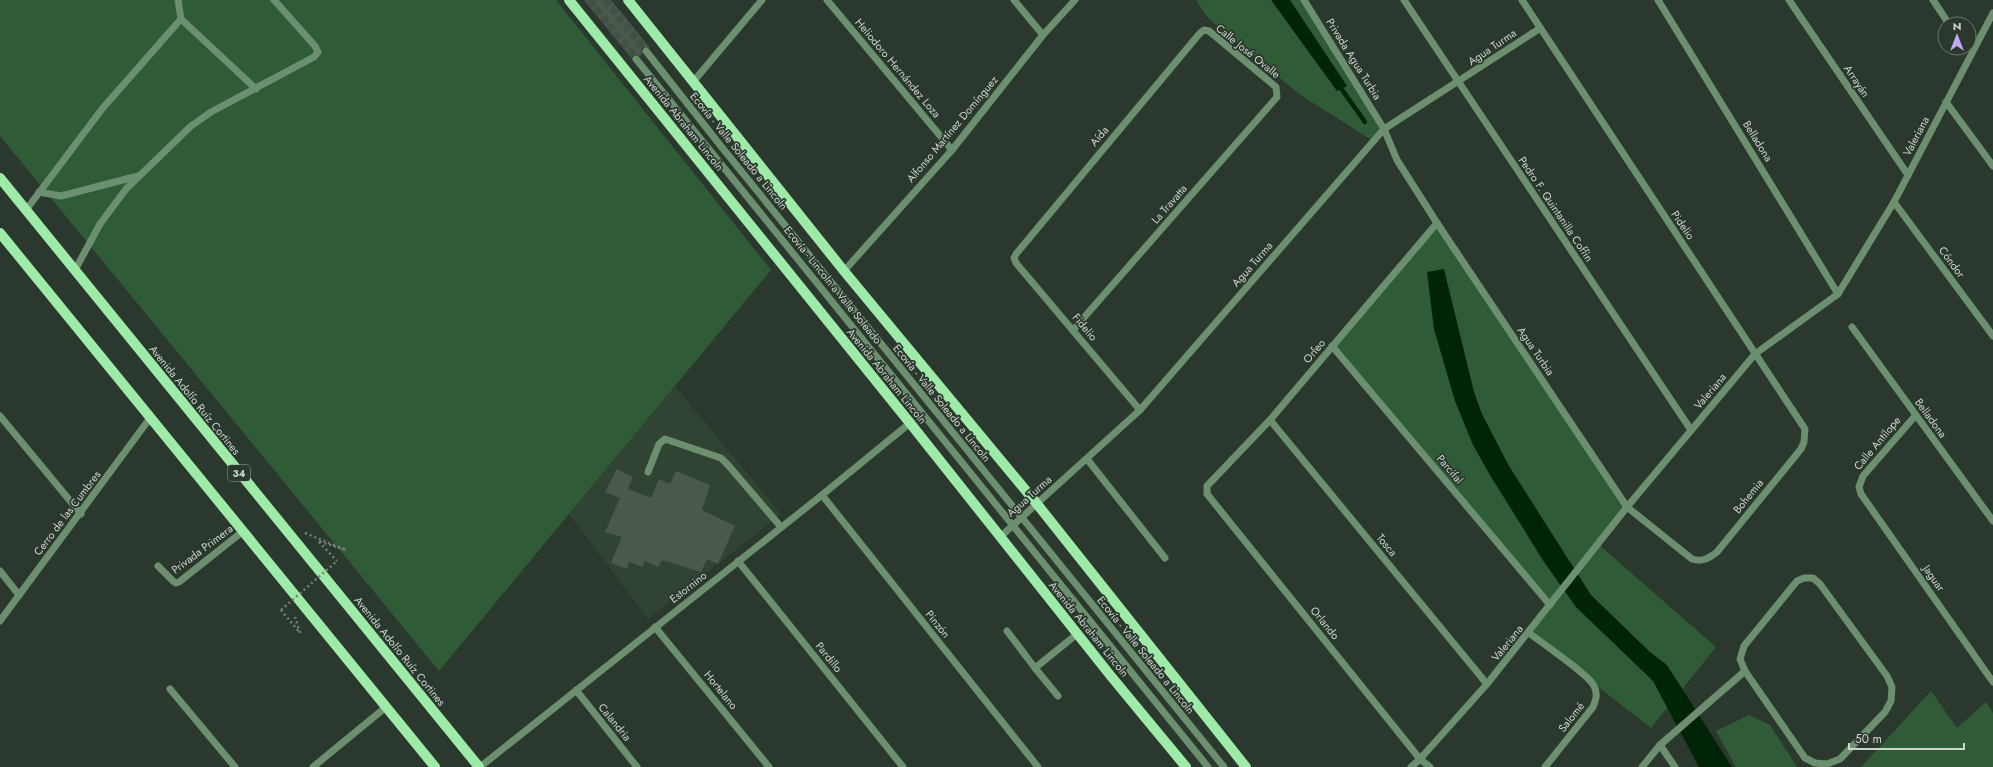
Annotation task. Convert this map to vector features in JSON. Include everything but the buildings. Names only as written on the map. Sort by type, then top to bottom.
[{"type":"main road","name":"Avenida Abraham Lincoln","points":[[569,0],[910,423],[1077,634],[1186,767]]},
{"type":"main road","points":[[628,0],[844,271],[1037,504],[1246,767]]},
{"type":"main road","name":"Avenida Adolfo Ruíz Cortines","points":[[0,178],[480,767]]},
{"type":"main road","points":[[0,233],[242,532],[435,767]]},
{"type":"street","points":[[178,0],[181,19],[256,89]]},
{"type":"street","points":[[75,270],[100,224],[126,189],[191,126],[211,112],[314,57],[318,52],[315,46],[274,0]]},
{"type":"street","points":[[693,82],[762,0]]},
{"type":"street","name":"Heliodoro Hernández Loza","points":[[827,0],[952,150]]},
{"type":"street","points":[[1014,0],[1043,35]]},
{"type":"street","name":"Alfonso Martínez Domínguez","points":[[844,271],[952,150],[1043,35],[1074,0]]},
{"type":"street","name":"Privada Agua Turbia","points":[[1304,0],[1384,129]]},
{"type":"street","name":"Pedro F. Quintanilla Coffin","points":[[1404,0],[1691,430]]},
{"type":"street","name":"Pidelio","points":[[1522,0],[1539,29],[1802,423],[1805,435]]},
{"type":"street","name":"Belladona","points":[[1658,0],[1838,294]]},
{"type":"street","name":"Arrayán","points":[[1789,0],[1908,175]]},
{"type":"street","points":[[1932,0],[1943,16]]},
{"type":"street","name":"Valeriana","points":[[1977,44],[1993,13]]},
{"type":"street","points":[[26,210],[102,109],[181,19]]},
{"type":"street","name":"Agua Turma","points":[[1000,537],[1140,410],[1384,129],[1539,29]]},
{"type":"street","name":"Calle José Ovalle","points":[[1204,30],[1209,31],[1278,90]]},
{"type":"street","name":"Aída","points":[[1014,258],[1204,30]]},
{"type":"street","name":"Ecovía - Valle Soleado a Lincoln","points":[[646,51],[1021,518],[1224,767]]},
{"type":"street","name":"Valeriana","points":[[1411,767],[1420,759],[1487,684],[1529,633],[1627,507],[1755,354],[1838,294],[1894,202],[1970,56]]},
{"type":"street","name":"Ecovía - Lincoln a Valle Soleado","points":[[636,59],[1208,767]]},
{"type":"street","name":"La Travatta","points":[[1073,330],[1277,97],[1278,90]]},
{"type":"street","points":[[1946,102],[1993,166]]},
{"type":"street","name":"Agua Turbia","points":[[1384,129],[1397,160],[1437,223],[1627,507],[1692,559],[1699,561]]},
{"type":"street","points":[[40,192],[61,196],[140,175]]},
{"type":"street","name":"Cóndor","points":[[1894,202],[1993,336]]},
{"type":"street","name":"Orfeo","points":[[1206,490],[1270,420],[1437,223]]},
{"type":"street","name":"Fidelio","points":[[1014,258],[1140,410]]},
{"type":"street","name":"Belladona","points":[[1852,327],[1915,416],[1993,520]]},
{"type":"street","name":"Parcifal","points":[[1332,346],[1550,605]]},
{"type":"street","points":[[0,416],[81,514]]},
{"type":"street","name":"Calle Antílope","points":[[1859,487],[1863,476],[1915,416]]},
{"type":"street","name":"Cerro de las Cumbres","points":[[0,621],[81,514],[150,418]]},
{"type":"street","name":"Tosca","points":[[1270,420],[1487,684]]},
{"type":"street","name":"Estornino","points":[[480,767],[822,495],[910,423]]},
{"type":"street","name":"Bohemia","points":[[1699,561],[1707,559],[1717,552],[1801,449],[1805,435]]},
{"type":"street","points":[[648,472],[659,444],[665,438],[721,458],[728,464],[781,527]]},
{"type":"street","points":[[1087,459],[1165,558]]},
{"type":"street","name":"Jaguar","points":[[1859,487],[1861,494],[1993,682]]},
{"type":"street","name":"Orlando","points":[[1206,490],[1207,494],[1420,759],[1430,767]]},
{"type":"street","name":"Pinzón","points":[[822,495],[1038,767]]},
{"type":"street","name":"Privada Primera","points":[[158,566],[176,583],[180,582],[242,532]]},
{"type":"street","name":"Pardillo","points":[[738,561],[903,767]]},
{"type":"street","points":[[0,571],[19,595]]},
{"type":"street","points":[[1804,578],[1813,578],[1820,584],[1887,676],[1892,687],[1891,701],[1885,712],[1840,759],[1827,764],[1815,763],[1805,758],[1745,671],[1740,659],[1744,646],[1797,581],[1804,578]]},
{"type":"street","name":"Hortelano","points":[[656,627],[769,767]]},
{"type":"street","points":[[1007,631],[1058,696]]},
{"type":"street","name":"Salomé","points":[[1529,633],[1588,678],[1596,691],[1597,699],[1593,707],[1545,767]]},
{"type":"street","points":[[1035,668],[1077,634]]},
{"type":"street","points":[[1642,767],[1660,745],[1745,671]]},
{"type":"street","points":[[170,689],[235,767]]},
{"type":"street","name":"Calandria","points":[[576,690],[637,767]]},
{"type":"street","points":[[313,767],[386,707]]},
{"type":"street","points":[[1660,745],[1674,767]]},
{"type":"path","points":[[281,610],[337,561],[318,541],[346,550],[300,531]]},
{"type":"shaded area","points":[[0,0],[556,0],[771,270],[439,671],[0,136]]},
{"type":"shaded area","points":[[1196,0],[1304,0],[1384,129],[1370,139],[1299,94],[1207,17]]},
{"type":"shaded area","points":[[1271,0],[1290,0],[1347,86],[1337,91]]},
{"type":"shaded area","points":[[1437,223],[1627,507],[1598,544],[1716,647],[1651,728],[1529,633],[1550,605],[1332,346]]},
{"type":"shaded area","points":[[1444,269],[1474,392],[1482,414],[1509,466],[1591,595],[1650,652],[1667,665],[1732,767],[1699,767],[1653,681],[1576,607],[1544,562],[1490,475],[1473,445],[1455,401],[1434,329],[1427,272]]},
{"type":"shaded area","points":[[675,386],[781,514],[648,619],[569,514]]},
{"type":"shaded area","points":[[1931,691],[1957,728],[1986,702],[1993,713],[1993,767],[1861,767]]},
{"type":"shaded area","points":[[1749,715],[1770,725],[1797,767],[1736,767],[1716,731]]},
{"type":"waterway","points":[[1338,84],[1365,122]]},
{"type":"tunnel","points":[[590,0],[636,59]]},
{"type":"tunnel","points":[[605,0],[646,51]]}]
